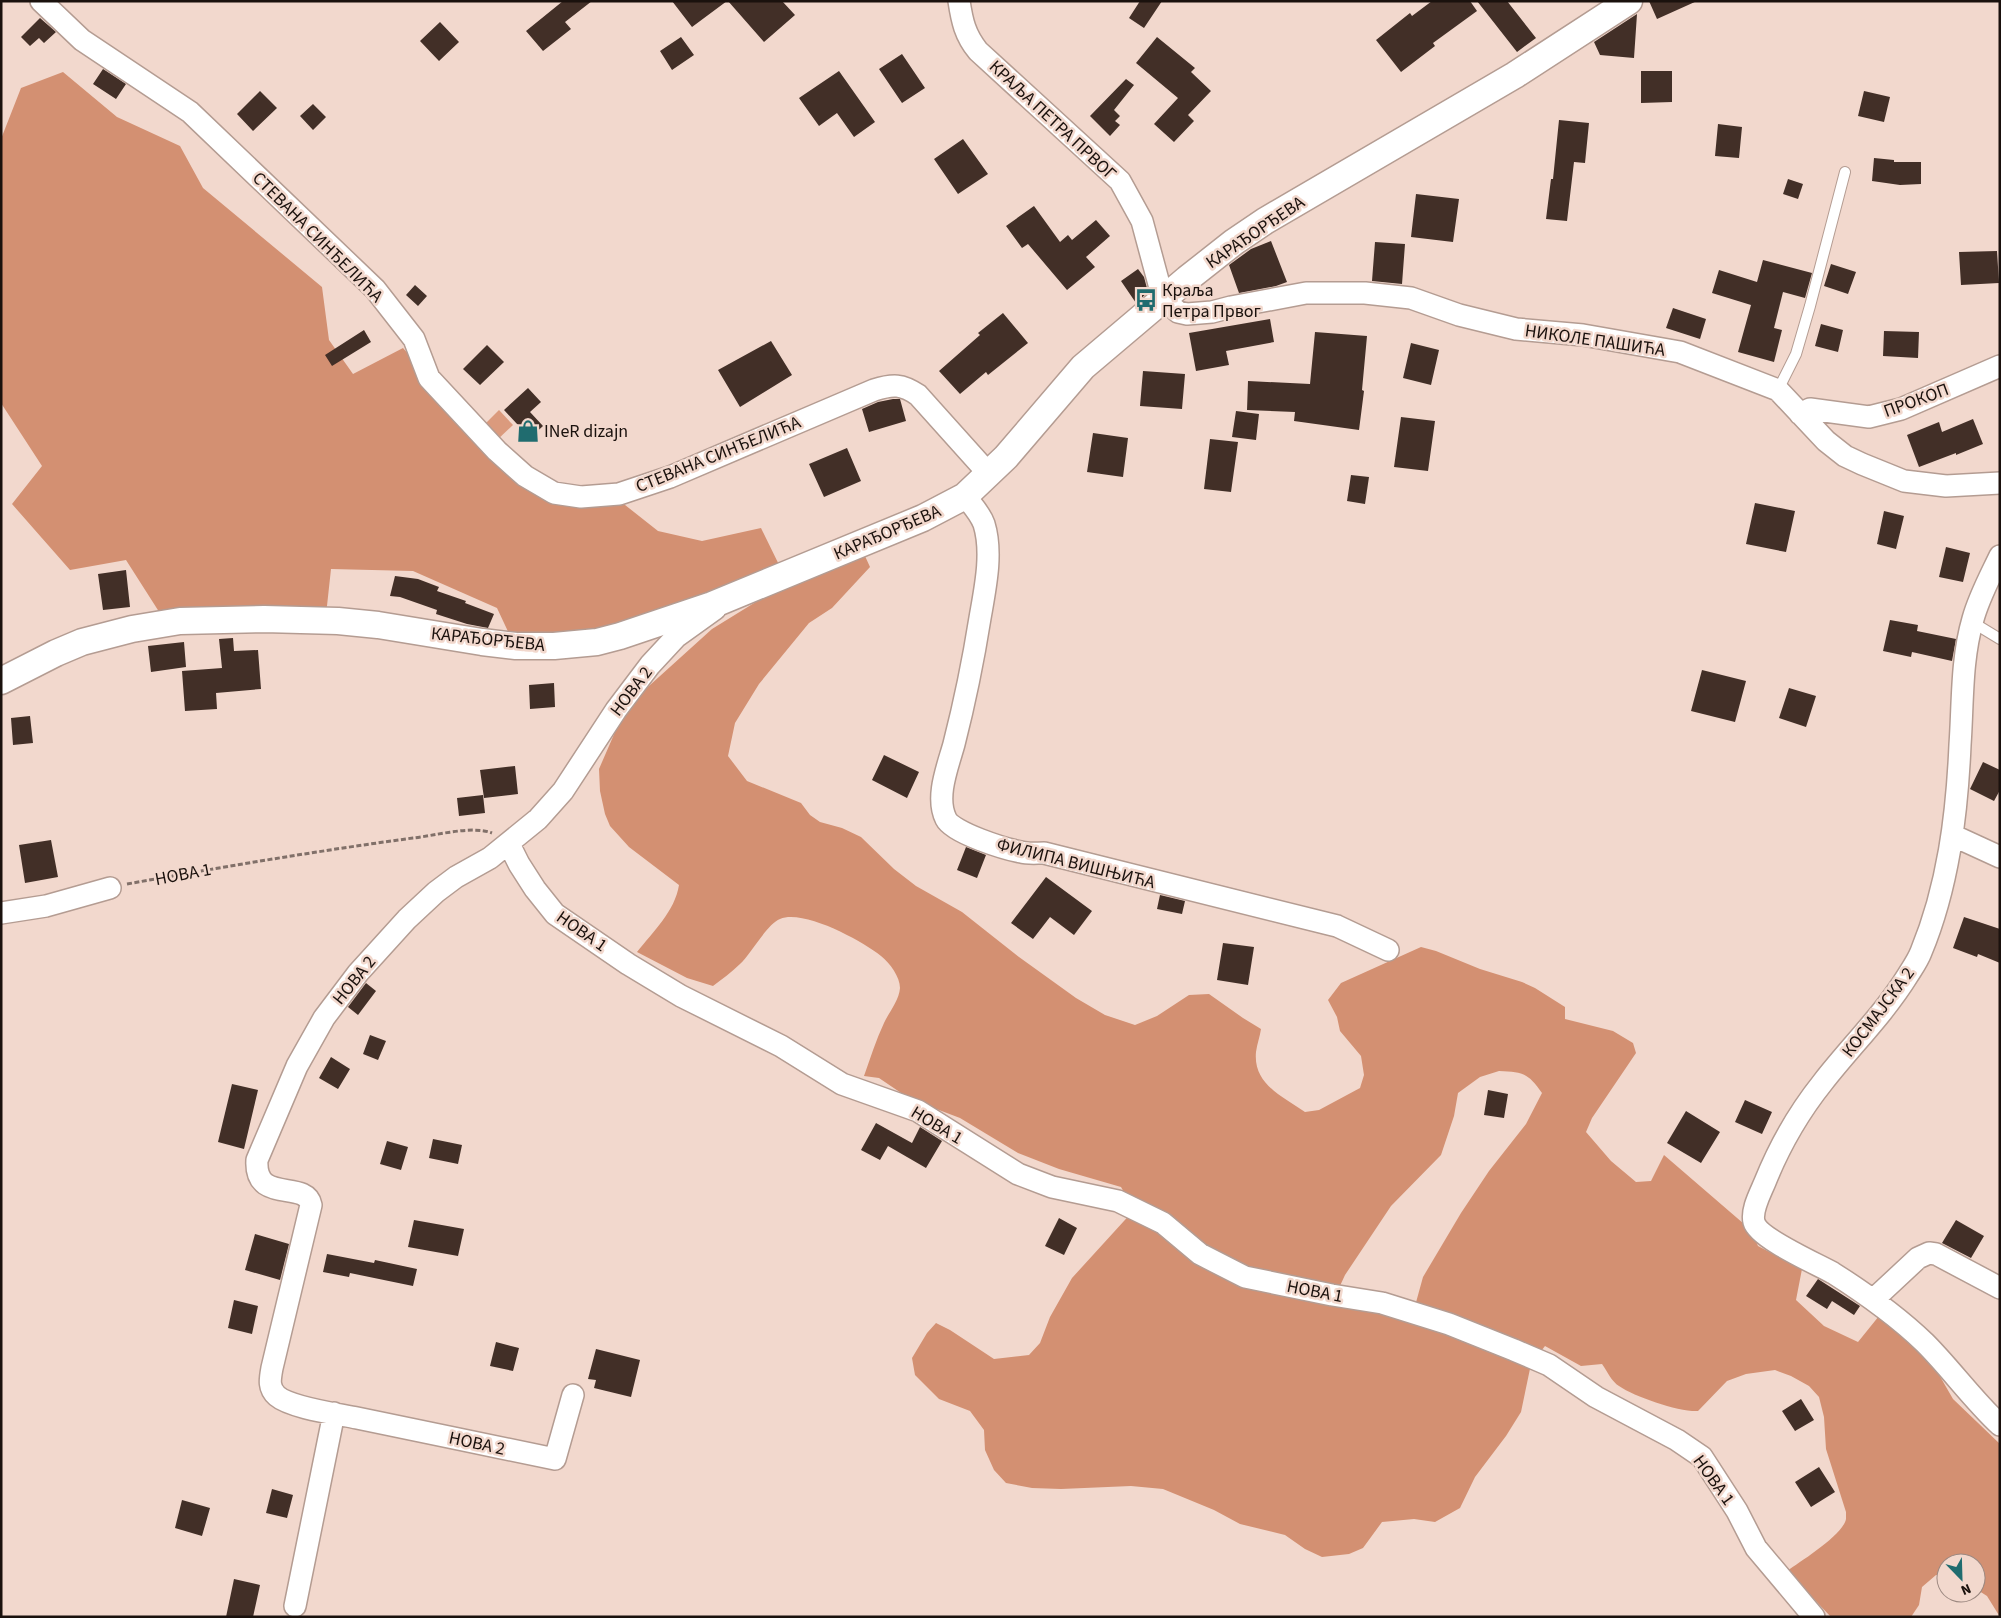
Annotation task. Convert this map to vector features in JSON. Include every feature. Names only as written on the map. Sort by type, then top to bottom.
[{"type":"street","name":"СТЕВАНА СИНЂЕЛИЋА","points":[[41,1],[82,40],[190,112],[368,283],[414,339],[429,378],[497,451],[525,476],[554,493],[581,497],[619,494],[670,477],[887,386],[908,388],[918,395],[988,473]]},
{"type":"street","name":"КРАЉА ПЕТРА ПРВОГ","points":[[959,1],[963,26],[968,39],[978,51],[1120,181],[1142,221],[1163,299]]},
{"type":"street","name":"КАРАЂОРЂЕВА","points":[[1,680],[48,656],[82,642],[132,628],[180,621],[338,620],[516,646],[554,646],[597,642],[620,636],[733,597],[923,518],[965,496],[1006,457],[1083,367],[1210,260],[1265,222],[1506,80],[1629,1]]},
{"type":"street","name":"НИКОЛЕ ПАШИЋА","points":[[1163,299],[1178,312],[1187,314],[1212,312],[1231,306],[1306,293],[1365,293],[1411,298],[1459,315],[1516,329],[1583,335],[1680,352],[1778,390],[1826,441],[1845,456],[1904,480],[1946,486],[2000,483]]},
{"type":"street","name":"ПРОКОП","points":[[1800,414],[1810,409],[1869,417],[1902,409],[2000,366]]},
{"type":"street","name":"ФИЛИПА ВИШЊИЋА","points":[[965,496],[980,514],[987,539],[988,558],[984,598],[969,686],[942,796],[945,817],[949,824],[985,840],[1022,852],[1044,853],[1337,926],[1388,950]]},
{"type":"street","name":"КОСМАЈСКА 2","points":[[2000,556],[1979,601],[1972,622],[1964,665],[1960,749],[1952,835],[1937,905],[1921,954],[1896,994],[1821,1084],[1799,1115],[1769,1172],[1754,1214],[1755,1226],[1765,1236],[1830,1272],[1874,1300],[1925,1344],[1981,1408],[2000,1425]]},
{"type":"street","name":"НОВА 2","points":[[573,1395],[555,1459],[287,1402],[272,1390],[270,1381],[311,1204],[304,1194],[276,1189],[265,1184],[256,1171],[257,1160],[297,1066],[324,1018],[358,973],[407,919],[436,892],[490,858],[538,819],[563,791],[616,710],[650,665],[676,637],[733,597]]},
{"type":"street","points":[[1952,835],[2000,857]]},
{"type":"street","name":"НОВА 1","points":[[508,844],[535,889],[555,914],[628,964],[681,996],[781,1046],[842,1084],[918,1112],[1018,1174],[1052,1187],[1118,1201],[1163,1223],[1200,1254],[1245,1277],[1332,1296],[1382,1303],[1449,1324],[1514,1350],[1549,1365],[1596,1397],[1678,1440],[1702,1457],[1736,1511],[1756,1548],[1814,1617]]},
{"type":"street","points":[[1,912],[46,906],[110,888]]},
{"type":"street","points":[[1874,1300],[1918,1258],[1929,1253],[1936,1254],[2000,1288]]},
{"type":"street","points":[[295,1606],[334,1413]]},
{"type":"lane","points":[[1778,390],[1798,346],[1845,172]]},
{"type":"lane","points":[[1972,622],[2000,638]]},
{"type":"path","name":"НОВА 1","points":[[110,888],[253,861],[465,831],[486,831],[502,837],[508,844]]},
{"type":"shaded area","points":[[63,72],[117,117],[180,146],[203,188],[322,287],[329,340],[353,374],[403,348],[522,484],[620,501],[658,531],[702,541],[761,528],[784,575],[634,631],[511,638],[497,608],[413,571],[331,569],[326,615],[163,618],[126,560],[70,570],[12,504],[42,466],[1,403],[1,139],[21,88]]},
{"type":"shaded area","points":[[499,410],[513,425],[496,441],[482,427]]},
{"type":"shaded area","points":[[865,556],[870,567],[832,608],[809,623],[759,684],[735,723],[728,756],[747,781],[801,803],[810,815],[820,822],[842,828],[861,837],[894,869],[916,886],[962,912],[1019,957],[1076,998],[1105,1015],[1135,1025],[1157,1016],[1189,995],[1209,994],[1261,1029],[1256,1052],[1256,1063],[1259,1073],[1271,1088],[1305,1112],[1319,1110],[1360,1088],[1364,1075],[1361,1056],[1340,1031],[1337,1017],[1328,1000],[1341,983],[1421,947],[1522,982],[1565,1007],[1565,1019],[1613,1031],[1633,1043],[1636,1053],[1592,1118],[1586,1132],[1611,1161],[1636,1182],[1651,1181],[1664,1155],[1751,1230],[1758,1246],[1802,1269],[1796,1300],[1824,1326],[1858,1342],[1879,1316],[1930,1359],[1953,1399],[2000,1444],[2000,1617],[1986,1595],[1986,1553],[1936,1553],[1936,1575],[1922,1587],[1919,1605],[1911,1617],[1831,1617],[1787,1571],[1830,1540],[1843,1525],[1846,1519],[1846,1512],[1826,1449],[1824,1417],[1819,1397],[1809,1386],[1775,1370],[1746,1374],[1727,1381],[1698,1411],[1690,1411],[1657,1403],[1635,1395],[1616,1384],[1602,1364],[1581,1366],[1545,1346],[1531,1364],[1521,1412],[1506,1436],[1475,1477],[1460,1508],[1435,1522],[1414,1519],[1382,1522],[1363,1548],[1349,1554],[1322,1557],[1305,1549],[1285,1535],[1240,1524],[1214,1510],[1163,1489],[1131,1486],[1061,1489],[1032,1488],[1006,1483],[994,1470],[985,1450],[984,1430],[970,1411],[939,1399],[915,1375],[912,1358],[927,1333],[936,1323],[994,1359],[1029,1355],[1040,1343],[1050,1317],[1072,1278],[1134,1210],[1121,1187],[1059,1169],[1018,1153],[960,1118],[910,1099],[879,1078],[864,1076],[881,1029],[898,997],[900,984],[891,966],[861,942],[832,928],[803,918],[790,917],[780,919],[770,927],[740,964],[713,986],[687,978],[637,952],[668,912],[677,895],[679,885],[629,847],[610,826],[605,814],[600,791],[599,769],[622,716],[639,695],[712,629],[759,600]],"holes":[[[1499,1071],[1519,1073],[1533,1081],[1542,1093],[1526,1124],[1489,1171],[1461,1213],[1423,1277],[1415,1306],[1339,1288],[1345,1275],[1391,1206],[1441,1155],[1454,1116],[1458,1093],[1480,1077]]]},
{"type":"building","points":[[563,1],[592,1],[565,22],[571,29],[543,51],[526,31]]},
{"type":"building","points":[[672,1],[727,1],[692,27]]},
{"type":"building","points":[[728,1],[782,1],[795,15],[764,42]]},
{"type":"building","points":[[1140,1],[1162,1],[1144,28],[1129,18]]},
{"type":"building","points":[[1432,1],[1470,1],[1477,11],[1433,43],[1435,46],[1401,72],[1376,40],[1410,13],[1412,16]]},
{"type":"building","points":[[1477,1],[1507,1],[1536,38],[1517,52]]},
{"type":"building","points":[[1649,1],[1697,1],[1657,19]]},
{"type":"building","points":[[1637,14],[1634,58],[1600,55],[1594,42]]},
{"type":"building","points":[[40,18],[56,32],[44,43],[39,38],[30,46],[21,37]]},
{"type":"building","points":[[440,22],[459,42],[439,61],[420,41]]},
{"type":"building","points":[[681,37],[694,55],[672,70],[660,51]]},
{"type":"building","points":[[1157,37],[1195,68],[1191,72],[1211,91],[1188,115],[1194,121],[1174,142],[1154,124],[1178,98],[1136,63]]},
{"type":"building","points":[[902,54],[925,88],[902,103],[879,69]]},
{"type":"building","points":[[103,69],[126,84],[116,99],[93,84]]},
{"type":"building","points":[[839,71],[875,122],[854,137],[837,113],[819,126],[799,98]]},
{"type":"building","points":[[1641,71],[1672,71],[1672,102],[1641,103]]},
{"type":"building","points":[[1126,79],[1134,85],[1114,110],[1120,116],[1115,121],[1120,125],[1110,136],[1090,116]]},
{"type":"building","points":[[260,91],[277,108],[253,131],[237,114]]},
{"type":"building","points":[[1864,91],[1890,97],[1884,122],[1858,116]]},
{"type":"building","points":[[313,104],[326,117],[313,130],[300,116]]},
{"type":"building","points":[[1559,120],[1589,123],[1585,163],[1574,162],[1567,221],[1546,219],[1551,179],[1553,179]]},
{"type":"building","points":[[1718,124],[1742,127],[1739,158],[1715,156]]},
{"type":"building","points":[[963,139],[988,174],[958,194],[934,159]]},
{"type":"building","points":[[1874,158],[1894,160],[1894,162],[1921,162],[1921,184],[1900,185],[1872,181]]},
{"type":"building","points":[[1788,179],[1803,184],[1798,199],[1783,194]]},
{"type":"building","points":[[1416,194],[1459,199],[1453,242],[1411,237]]},
{"type":"building","points":[[1034,206],[1060,242],[1068,235],[1072,240],[1096,220],[1110,236],[1086,257],[1095,267],[1067,290],[1028,244],[1022,248],[1006,226]]},
{"type":"building","points":[[1271,241],[1287,282],[1239,293],[1229,265],[1251,249]]},
{"type":"building","points":[[1375,242],[1405,244],[1402,284],[1372,281]]},
{"type":"building","points":[[1997,251],[1999,283],[1961,285],[1959,252]]},
{"type":"building","points":[[1763,260],[1812,273],[1805,298],[1783,292],[1774,328],[1782,330],[1774,362],[1738,352],[1751,305],[1712,293],[1719,270],[1757,282]]},
{"type":"building","points":[[1831,264],[1856,272],[1848,294],[1824,286]]},
{"type":"building","points":[[1138,269],[1144,277],[1148,292],[1136,303],[1121,281]]},
{"type":"building","points":[[415,285],[427,296],[418,306],[406,295]]},
{"type":"building","points":[[1673,308],[1706,319],[1700,339],[1666,328]]},
{"type":"building","points":[[1003,313],[1028,343],[988,375],[986,372],[960,394],[939,371],[980,335],[978,333]]},
{"type":"building","points":[[1270,319],[1274,342],[1226,351],[1229,365],[1196,371],[1189,333]]},
{"type":"building","points":[[1821,324],[1843,330],[1838,352],[1815,346]]},
{"type":"building","points":[[364,330],[371,342],[332,366],[325,355]]},
{"type":"building","points":[[1884,331],[1919,332],[1918,358],[1883,356]]},
{"type":"building","points":[[1315,332],[1367,336],[1362,390],[1364,391],[1359,430],[1294,421],[1295,412],[1247,410],[1248,381],[1310,384]]},
{"type":"building","points":[[771,341],[792,375],[740,407],[718,370]]},
{"type":"building","points":[[1411,343],[1439,350],[1431,385],[1403,378]]},
{"type":"building","points":[[487,345],[504,362],[480,385],[463,369]]},
{"type":"building","points":[[1143,371],[1185,374],[1182,409],[1140,406]]},
{"type":"building","points":[[528,388],[541,402],[530,412],[543,426],[530,438],[504,410]]},
{"type":"building","points":[[900,399],[906,421],[869,432],[862,409],[878,402]]},
{"type":"building","points":[[1236,411],[1259,414],[1256,440],[1232,437]]},
{"type":"building","points":[[1401,417],[1435,421],[1428,471],[1394,467]]},
{"type":"building","points":[[1973,419],[1983,444],[1919,467],[1907,435],[1939,422],[1942,432]]},
{"type":"building","points":[[1093,433],[1128,438],[1123,477],[1087,472]]},
{"type":"building","points":[[1210,439],[1238,442],[1231,492],[1204,489]]},
{"type":"building","points":[[847,448],[861,481],[824,497],[809,464]]},
{"type":"building","points":[[1351,475],[1369,477],[1365,504],[1347,501]]},
{"type":"building","points":[[1755,503],[1795,511],[1786,552],[1746,544]]},
{"type":"building","points":[[1884,511],[1904,516],[1896,549],[1877,544]]},
{"type":"building","points":[[1946,547],[1970,553],[1963,582],[1939,577]]},
{"type":"building","points":[[126,570],[130,607],[103,610],[98,574]]},
{"type":"building","points":[[395,576],[418,579],[439,587],[437,591],[466,601],[465,603],[494,614],[488,628],[467,624],[436,614],[437,610],[400,597],[390,596]]},
{"type":"building","points":[[1890,620],[1918,625],[1917,631],[1956,639],[1952,661],[1912,652],[1911,657],[1883,651]]},
{"type":"building","points":[[233,638],[234,651],[258,650],[261,689],[216,693],[217,709],[185,711],[182,671],[222,668],[219,639]]},
{"type":"building","points":[[184,642],[186,667],[151,672],[148,646]]},
{"type":"building","points":[[1702,670],[1746,681],[1735,722],[1691,711]]},
{"type":"building","points":[[554,683],[555,707],[530,709],[529,685]]},
{"type":"building","points":[[1789,688],[1816,696],[1806,727],[1779,718]]},
{"type":"building","points":[[30,716],[33,743],[13,745],[11,718]]},
{"type":"building","points":[[884,755],[919,772],[907,798],[872,780]]},
{"type":"building","points":[[1983,762],[2000,770],[2000,790],[1994,801],[1970,789]]},
{"type":"building","points":[[515,766],[518,794],[484,798],[480,770]]},
{"type":"building","points":[[483,795],[485,813],[459,816],[457,798]]},
{"type":"building","points":[[51,840],[58,877],[25,883],[19,845]]},
{"type":"building","points":[[966,847],[986,855],[977,878],[957,870]]},
{"type":"building","points":[[1046,877],[1092,911],[1074,935],[1050,917],[1033,939],[1011,923]]},
{"type":"building","points":[[1160,895],[1185,901],[1182,914],[1157,909]]},
{"type":"building","points":[[1964,917],[2000,929],[2000,963],[1978,954],[1977,957],[1953,948]]},
{"type":"building","points":[[1223,943],[1254,947],[1248,985],[1217,980]]},
{"type":"building","points":[[366,983],[376,991],[358,1015],[348,1007]]},
{"type":"building","points":[[370,1035],[386,1041],[378,1060],[363,1054]]},
{"type":"building","points":[[331,1057],[350,1069],[338,1089],[319,1078]]},
{"type":"building","points":[[232,1084],[258,1090],[244,1149],[218,1142]]},
{"type":"building","points":[[1488,1090],[1508,1094],[1504,1118],[1484,1115]]},
{"type":"building","points":[[1745,1100],[1772,1112],[1762,1134],[1735,1122]]},
{"type":"building","points":[[1686,1111],[1720,1132],[1701,1163],[1667,1143]]},
{"type":"building","points":[[876,1123],[912,1143],[920,1127],[942,1141],[926,1168],[888,1146],[880,1160],[861,1150]]},
{"type":"building","points":[[433,1139],[462,1145],[458,1164],[429,1158]]},
{"type":"building","points":[[387,1141],[408,1147],[401,1170],[380,1164]]},
{"type":"building","points":[[1059,1218],[1077,1228],[1064,1255],[1045,1246]]},
{"type":"building","points":[[414,1220],[464,1229],[458,1256],[408,1247]]},
{"type":"building","points":[[1956,1220],[1984,1236],[1971,1258],[1942,1243]]},
{"type":"building","points":[[255,1234],[289,1244],[280,1280],[245,1270]]},
{"type":"building","points":[[327,1254],[374,1263],[375,1260],[417,1269],[413,1286],[350,1273],[349,1277],[323,1272]]},
{"type":"building","points":[[1818,1279],[1860,1306],[1854,1315],[1832,1301],[1827,1309],[1806,1296]]},
{"type":"building","points":[[234,1300],[258,1306],[252,1334],[228,1328]]},
{"type":"building","points":[[496,1342],[519,1348],[513,1371],[490,1366]]},
{"type":"building","points":[[596,1349],[640,1360],[631,1397],[594,1388],[596,1380],[588,1379]]},
{"type":"building","points":[[1801,1399],[1814,1420],[1795,1431],[1782,1411]]},
{"type":"building","points":[[1819,1467],[1835,1492],[1811,1507],[1795,1482]]},
{"type":"building","points":[[272,1489],[293,1495],[287,1518],[266,1513]]},
{"type":"building","points":[[182,1500],[210,1508],[202,1536],[175,1528]]},
{"type":"building","points":[[234,1579],[260,1585],[253,1617],[226,1617]]},
{"type":"place","name":"Краља Петра Првог","points":[[1146,300]]},
{"type":"place","name":"INeR dizajn","points":[[528,431]]}]
